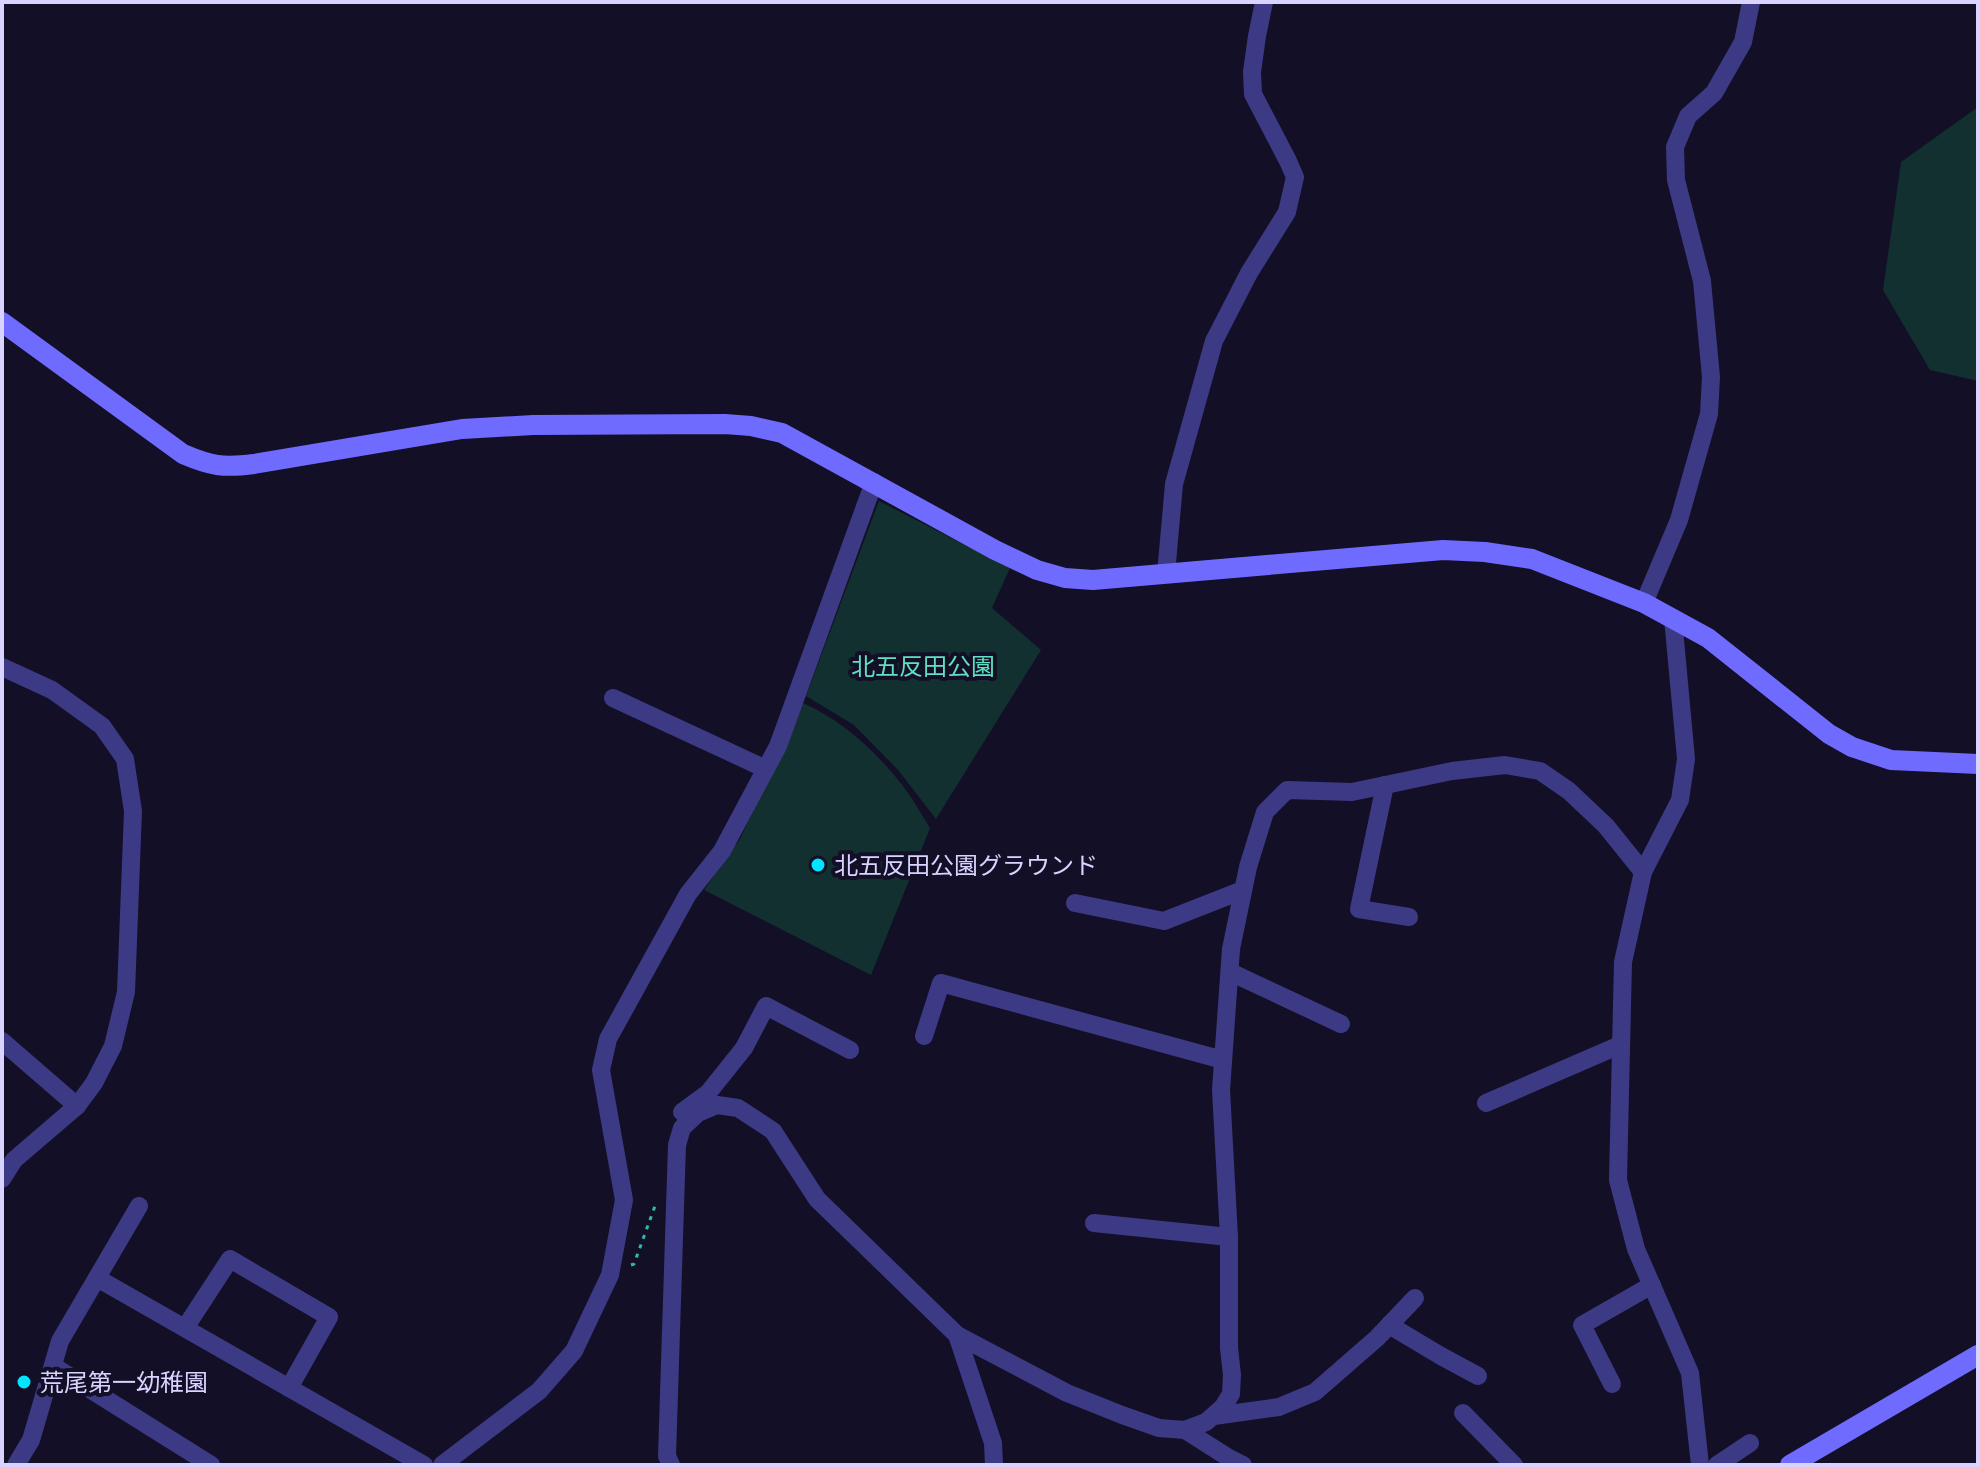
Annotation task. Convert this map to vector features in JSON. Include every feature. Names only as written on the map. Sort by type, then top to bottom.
[{"type":"street","points":[[1166,574],[1174,484],[1214,341],[1249,273],[1287,212],[1295,177],[1253,94],[1252,72],[1264,2]]},
{"type":"street","points":[[1644,603],[1679,520],[1709,414],[1711,377],[1702,281],[1676,180],[1675,147],[1688,116],[1714,93],[1743,42],[1751,2]]},
{"type":"street","points":[[3,329],[183,454],[208,464],[233,467],[462,429],[533,425],[725,424],[782,433],[995,550],[1037,570],[1065,578],[1093,580],[1443,550],[1532,559],[1644,603],[1708,638],[1829,734],[1852,747],[1891,760],[1978,764]]},
{"type":"street","points":[[442,1465],[539,1391],[574,1351],[610,1275],[624,1200],[601,1070],[608,1039],[688,894],[722,851],[778,746],[874,482]]},
{"type":"street","points":[[1673,618],[1686,759],[1680,800],[1643,872],[1623,962],[1618,1180],[1636,1249],[1690,1373],[1700,1465]]},
{"type":"street","points":[[2,667],[52,690],[102,726],[125,759],[133,811],[126,992],[113,1046],[94,1083],[77,1106],[14,1160],[2,1179]]},
{"type":"street","points":[[613,698],[766,769]]},
{"type":"street","points":[[671,1465],[667,1456],[677,1145],[682,1128],[698,1113],[717,1105],[738,1108],[773,1131],[817,1199],[957,1335],[1067,1393],[1159,1428],[1185,1430],[1214,1416],[1231,1394],[1229,1237],[1221,1090],[1231,949],[1248,867],[1265,812],[1287,790],[1352,792],[1452,771],[1505,765],[1540,771],[1569,791],[1606,826],[1643,872]]},
{"type":"street","points":[[1385,785],[1359,909],[1409,917]]},
{"type":"street","points":[[1075,903],[1164,921],[1243,890]]},
{"type":"street","points":[[1230,972],[1341,1024]]},
{"type":"street","points":[[924,1036],[941,983],[1223,1060]]},
{"type":"street","points":[[679,1138],[672,1131],[683,1111],[708,1093],[744,1048],[766,1006],[850,1050]]},
{"type":"street","points":[[2,1041],[77,1106]]},
{"type":"street","points":[[1486,1103],[1620,1045]]},
{"type":"street","points":[[17,1465],[31,1440],[60,1341],[139,1206]]},
{"type":"street","points":[[1094,1223],[1229,1237]]},
{"type":"street","points":[[185,1328],[230,1259],[329,1317],[289,1388]]},
{"type":"street","points":[[97,1278],[424,1465]]},
{"type":"street","points":[[1612,1384],[1582,1325],[1652,1285]]},
{"type":"street","points":[[1214,1416],[1279,1407],[1315,1392],[1377,1338],[1415,1298]]},
{"type":"street","points":[[1389,1325],[1478,1376]]},
{"type":"street","points":[[957,1335],[993,1443],[994,1465]]},
{"type":"street","points":[[1790,1465],[1978,1355]]},
{"type":"street","points":[[53,1366],[211,1465]]},
{"type":"street","points":[[1463,1413],[1514,1465]]},
{"type":"street","points":[[1185,1430],[1243,1465]]},
{"type":"street","points":[[1717,1465],[1750,1443]]},
{"type":"path","points":[[610,1275],[634,1264],[656,1204]]},
{"type":"green space","points":[[1978,107],[1978,381],[1930,370],[1883,290],[1901,162]]},
{"type":"green space","name":"北五反田公園","points":[[879,501],[1010,568],[992,608],[1041,650],[936,819],[898,770],[854,725],[806,696]]},
{"type":"green space","name":"北五反田公園グラウンド","points":[[803,703],[832,719],[870,749],[903,786],[930,828],[871,975],[704,890],[740,839]]},
{"type":"place","name":"北五反田公園グラウンド","points":[[818,865]]},
{"type":"place","name":"荒尾第一幼稚園","points":[[24,1382]]}]
